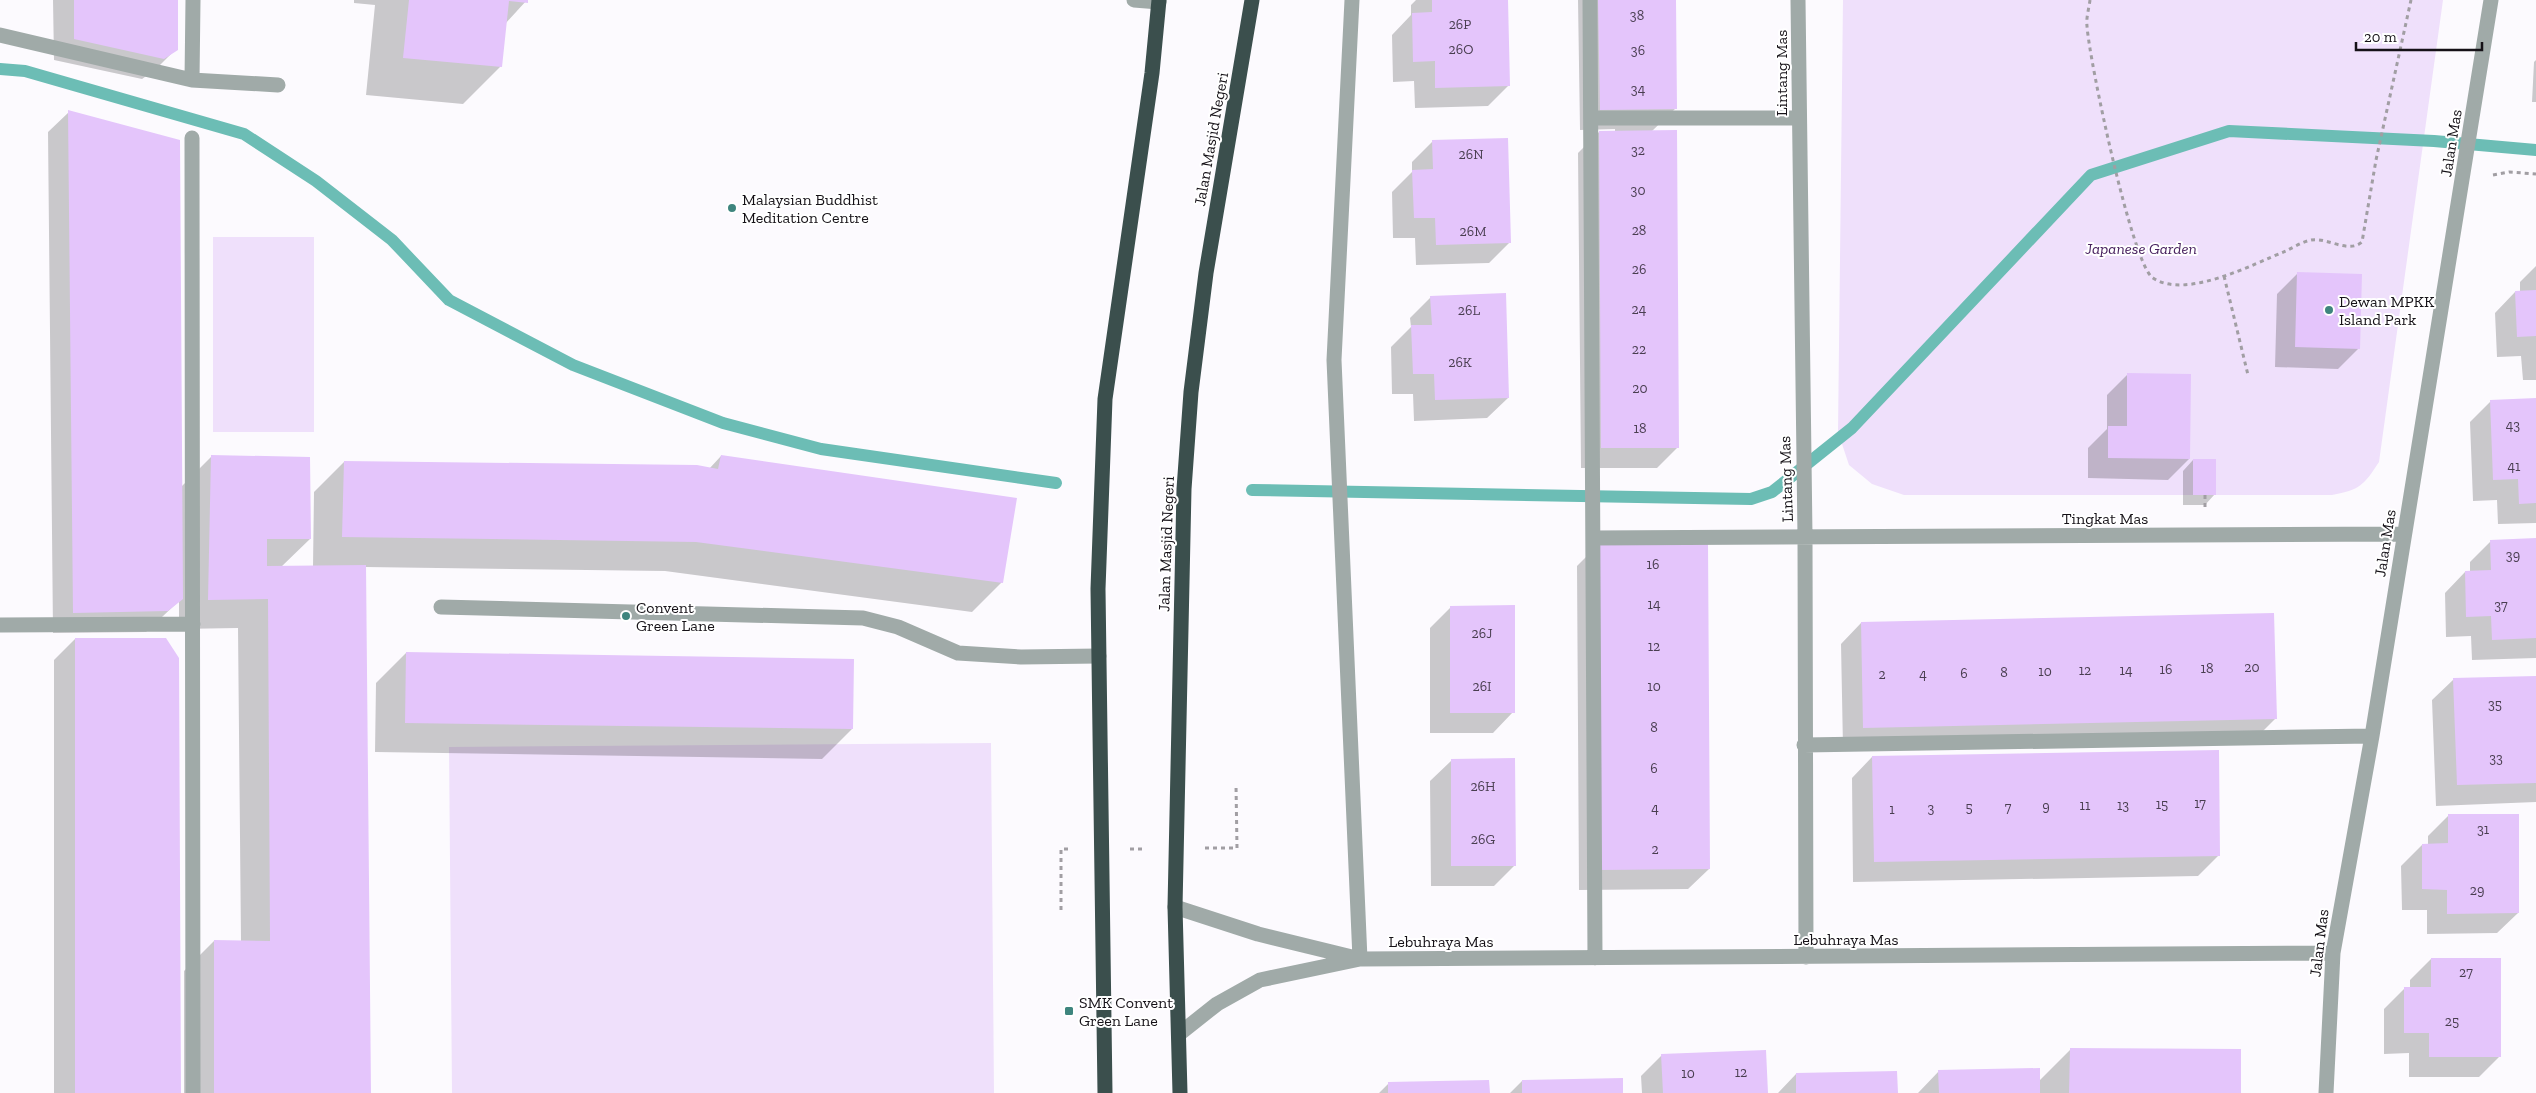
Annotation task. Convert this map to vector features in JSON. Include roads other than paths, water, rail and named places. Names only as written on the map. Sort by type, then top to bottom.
[{"type":"highway","name":"Jalan Masjid Negeri","points":[[1180,1093],[1175,907],[1184,489],[1191,392],[1206,273],[1252,0]]},
{"type":"highway","points":[[1105,1093],[1098,589],[1105,399],[1152,73],[1159,1]]},
{"type":"street","points":[[192,80],[193,0]]},
{"type":"street","points":[[1134,0],[1159,1]]},
{"type":"street","points":[[1352,0],[1334,360],[1360,959]]},
{"type":"street","points":[[1590,0],[1595,958]]},
{"type":"street","name":"Lintang Mas","points":[[1798,0],[1802,425],[1805,536],[1806,957]]},
{"type":"street","name":"Jalan Mas","points":[[2326,1093],[2333,953],[2372,736],[2491,0]]},
{"type":"street","points":[[0,35],[192,80],[278,85]]},
{"type":"street","points":[[1592,118],[1799,118]]},
{"type":"street","points":[[192,138],[193,1093]]},
{"type":"street","name":"Tingkat Mas","points":[[1593,532],[1805,536],[2404,534]]},
{"type":"street","points":[[441,607],[863,618],[898,627],[958,653],[1022,657],[1099,656]]},
{"type":"street","points":[[0,625],[193,624]]},
{"type":"street","points":[[1804,745],[2372,736]]},
{"type":"street","name":"Lebuhraya Mas","points":[[1175,907],[1258,934],[1360,959]]},
{"type":"street","name":"Lebuhraya Mas","points":[[1179,1034],[1217,1004],[1260,980],[1360,959],[2333,953]]},
{"type":"waterway","points":[[0,69],[25,71],[244,134],[316,181],[392,240],[449,300],[573,365],[723,423],[821,449],[1056,483]]},
{"type":"waterway","points":[[1252,490],[1751,499],[1772,492],[1852,428],[2091,175],[2229,131],[2434,141],[2536,150]]},
{"type":"place","name":"Malaysian Buddhist Meditation Centre","points":[[732,208]]},
{"type":"place","name":"Dewan MPKK Island Park","points":[[2329,310]]},
{"type":"place","name":"Convent Green Lane","points":[[626,616]]},
{"type":"place","name":"SMK Convent Green Lane","points":[[1069,1011]]},
{"type":"park label","name":"Japanese Garden","points":[[2141,248]]}]
